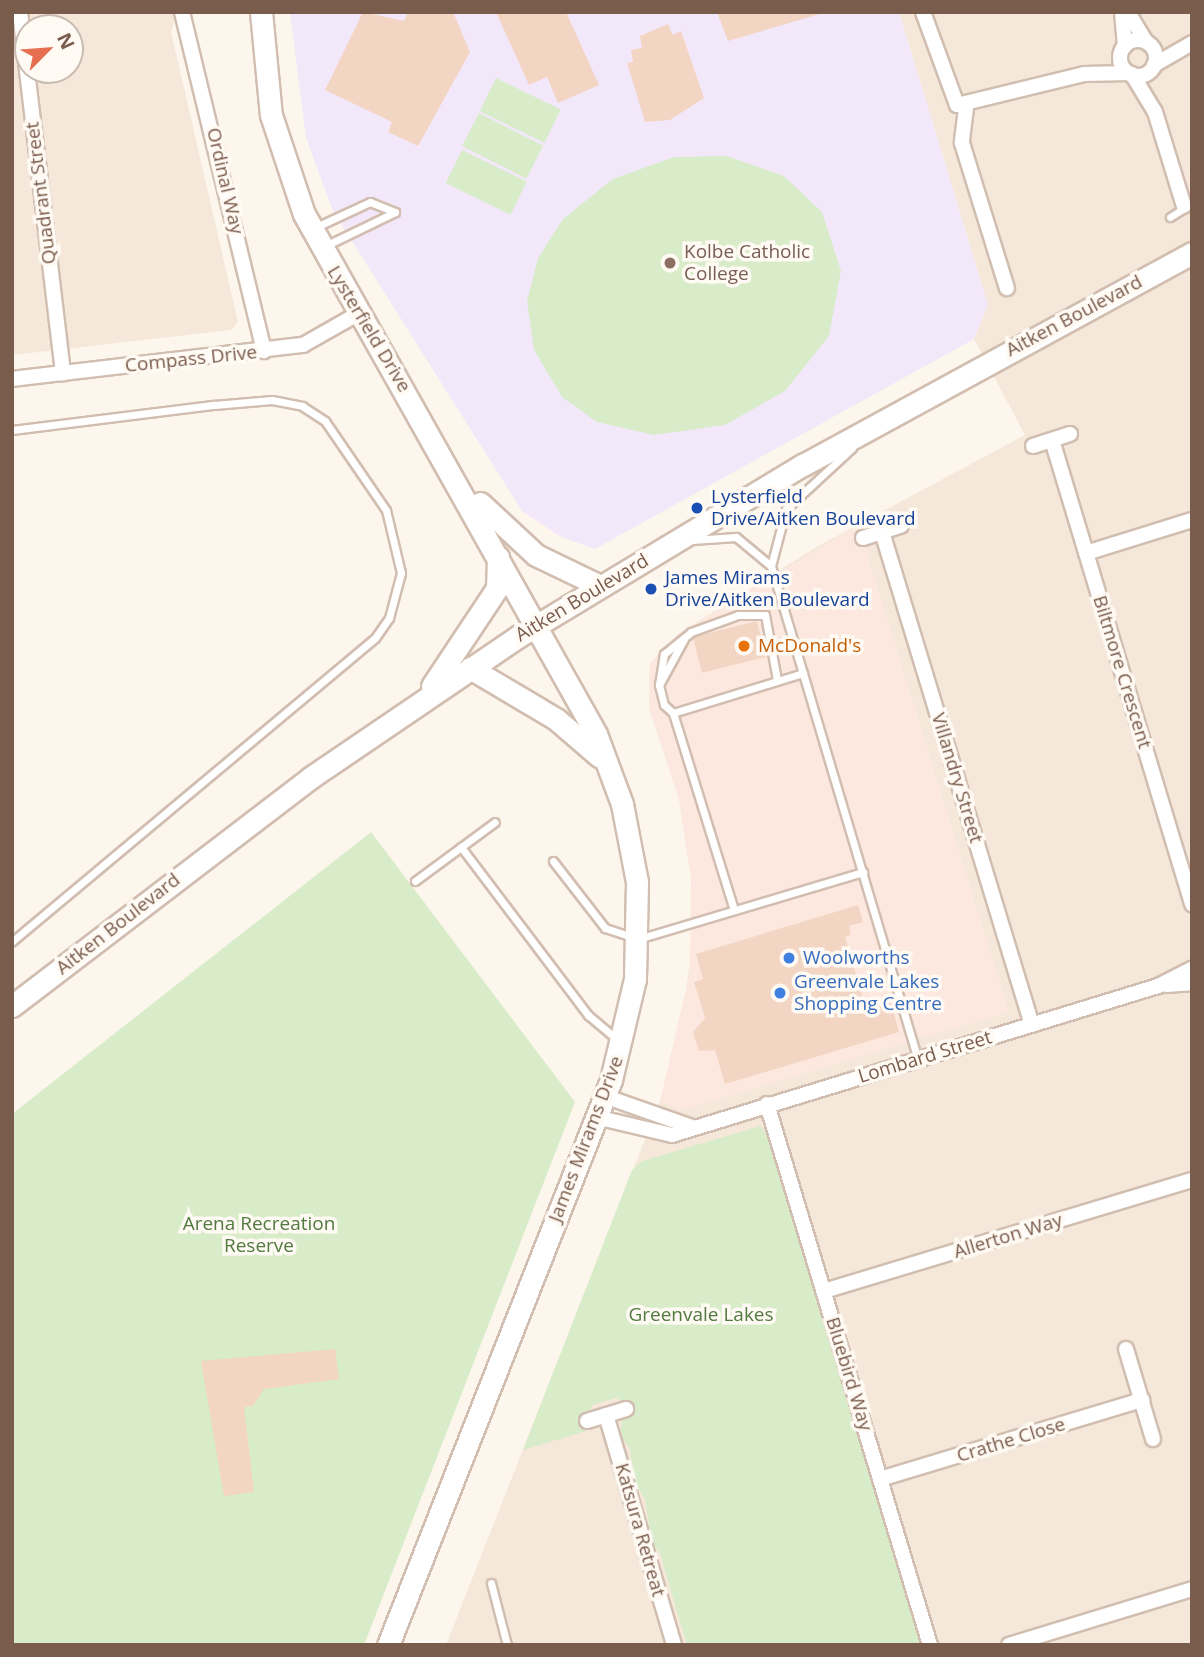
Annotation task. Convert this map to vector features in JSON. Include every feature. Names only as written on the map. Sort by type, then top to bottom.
[{"type":"street","name":"Quadrant Street","points":[[20,12],[63,373]]},
{"type":"street","name":"Ordinal Way","points":[[182,12],[264,351]]},
{"type":"street","name":"Lysterfield Drive","points":[[261,12],[271,115],[311,229],[538,624]]},
{"type":"street","points":[[923,12],[951,100],[966,108],[1084,74],[1130,74],[1153,67],[1192,42]]},
{"type":"street","points":[[1122,12],[1124,47],[1120,59],[1155,113],[1188,205]]},
{"type":"street","points":[[1128,12],[1147,43],[1153,67],[1155,113]]},
{"type":"street","points":[[1084,74],[1124,47],[1147,43],[1192,42]]},
{"type":"street","points":[[966,108],[962,143],[1007,288]]},
{"type":"street","name":"Aitken Boulevard","points":[[12,1006],[414,705],[538,624],[878,424],[1192,253]]},
{"type":"street","name":"Compass Drive","points":[[12,379],[303,345],[361,312]]},
{"type":"street","points":[[1033,446],[1070,434]]},
{"type":"street","name":"Biltmore Crescent","points":[[1052,440],[1192,904]]},
{"type":"street","points":[[446,460],[494,520],[536,555],[600,586]]},
{"type":"street","points":[[1086,553],[1192,520]]},
{"type":"street","points":[[863,538],[901,526]]},
{"type":"street","name":"Villandry Street","points":[[882,532],[1031,1025]]},
{"type":"street","points":[[414,705],[471,634],[496,588],[501,570],[495,549]]},
{"type":"street","name":"James Mirams Drive","points":[[388,1645],[604,1096],[622,1042],[638,939],[631,841],[611,771],[538,624]]},
{"type":"street","points":[[470,668],[584,739],[611,771]]},
{"type":"street","name":"Lombard Street","points":[[596,1117],[658,1136],[1158,986],[1192,969]]},
{"type":"street","name":"Lombard Street","points":[[1158,986],[1192,983]]},
{"type":"street","points":[[604,1096],[692,1127]]},
{"type":"street","name":"Bluebird Way","points":[[767,1104],[930,1645]]},
{"type":"street","name":"Allerton Way","points":[[824,1292],[1192,1180]]},
{"type":"street","points":[[1126,1349],[1153,1440]]},
{"type":"street","name":"Crathe Close","points":[[880,1479],[1142,1400]]},
{"type":"street","points":[[587,1421],[626,1409]]},
{"type":"street","name":"Katsura Retreat","points":[[606,1415],[674,1645]]},
{"type":"street","points":[[1009,1645],[1192,1589]]},
{"type":"lane","points":[[311,229],[365,203],[383,203],[395,212],[321,248]]},
{"type":"lane","points":[[1170,217],[1188,205]]},
{"type":"lane","points":[[12,430],[272,400],[302,406],[325,421],[386,510],[401,573],[389,618],[375,638],[12,942]]},
{"type":"lane","points":[[878,424],[786,509],[771,566],[918,1060]]},
{"type":"lane","points":[[673,543],[736,537],[771,566]]},
{"type":"lane","points":[[734,910],[673,713],[664,705],[659,685],[685,635],[762,612],[778,680]]},
{"type":"lane","points":[[673,713],[803,673]]},
{"type":"lane","points":[[415,881],[495,822]]},
{"type":"lane","points":[[461,847],[587,1015],[622,1042]]},
{"type":"lane","points":[[554,861],[604,928],[638,939],[863,872]]},
{"type":"lane","points":[[491,1583],[507,1645]]},
{"type":"shaded area","points":[[12,12],[178,12],[171,32],[238,322],[231,330],[12,355]]},
{"type":"shaded area","name":"Greenvale Lakes","points":[[899,12],[1192,12],[1192,1645],[446,1645],[660,1101],[680,1031],[692,948],[691,877],[679,799],[649,708],[650,663],[678,634],[818,546],[1025,435],[974,339],[988,305]]},
{"type":"shaded area","name":"Kolbe Catholic College","points":[[899,12],[988,305],[974,339],[595,549],[561,537],[522,511],[333,211],[306,138],[290,13]]},
{"type":"shaded area","points":[[858,525],[1009,1012],[682,1110],[660,1101],[690,972],[691,877],[679,799],[649,708],[650,663],[678,634]]},
{"type":"green space","points":[[496,78],[561,110],[544,143],[480,111]]},
{"type":"green space","points":[[479,113],[543,146],[526,179],[462,146]]},
{"type":"green space","points":[[462,150],[527,182],[510,215],[446,183]]},
{"type":"green space","points":[[727,156],[784,176],[822,212],[841,271],[829,336],[785,391],[725,425],[654,435],[597,422],[562,397],[534,350],[527,301],[538,258],[563,219],[613,179],[674,157]]},
{"type":"green space","name":"Arena Recreation Reserve","points":[[371,832],[575,1102],[364,1645],[12,1645],[12,1114]]},
{"type":"green space","name":"Greenvale Lakes","points":[[761,1126],[768,1137],[921,1645],[687,1645],[659,1550],[652,1545],[645,1499],[634,1482],[630,1449],[620,1435],[624,1403],[616,1398],[592,1405],[586,1431],[523,1450],[632,1170],[642,1161]]},
{"type":"building","points":[[363,12],[404,21],[408,12],[453,12],[470,52],[418,146],[388,132],[392,122],[325,90]]},
{"type":"building","points":[[496,12],[566,12],[599,85],[558,103],[547,77],[529,85]]},
{"type":"building","points":[[717,12],[822,12],[823,13],[728,41]]},
{"type":"building","points":[[668,24],[673,35],[681,31],[704,98],[670,120],[645,122],[627,63],[633,62],[631,50],[642,48],[640,36]]},
{"type":"building","points":[[757,621],[766,657],[702,673],[693,637]]},
{"type":"building","name":"Greenvale Lakes Shopping Centre","points":[[858,905],[863,922],[849,926],[851,935],[845,937],[867,1011],[891,1003],[899,1032],[725,1084],[715,1050],[699,1051],[693,1032],[705,1018],[694,982],[703,979],[696,954]]},
{"type":"building","points":[[335,1349],[339,1379],[264,1389],[253,1406],[244,1407],[254,1492],[224,1496],[201,1361]]},
{"type":"place","name":"Kolbe Catholic College","points":[[670,263]]},
{"type":"place","name":"Lysterfield Drive/Aitken Boulevard","points":[[697,508]]},
{"type":"place","name":"James Mirams Drive/Aitken Boulevard","points":[[651,589]]},
{"type":"place","name":"McDonald's","points":[[744,646]]},
{"type":"place","name":"Woolworths","points":[[789,958]]},
{"type":"place","name":"Greenvale Lakes Shopping Centre","points":[[780,993]]}]
